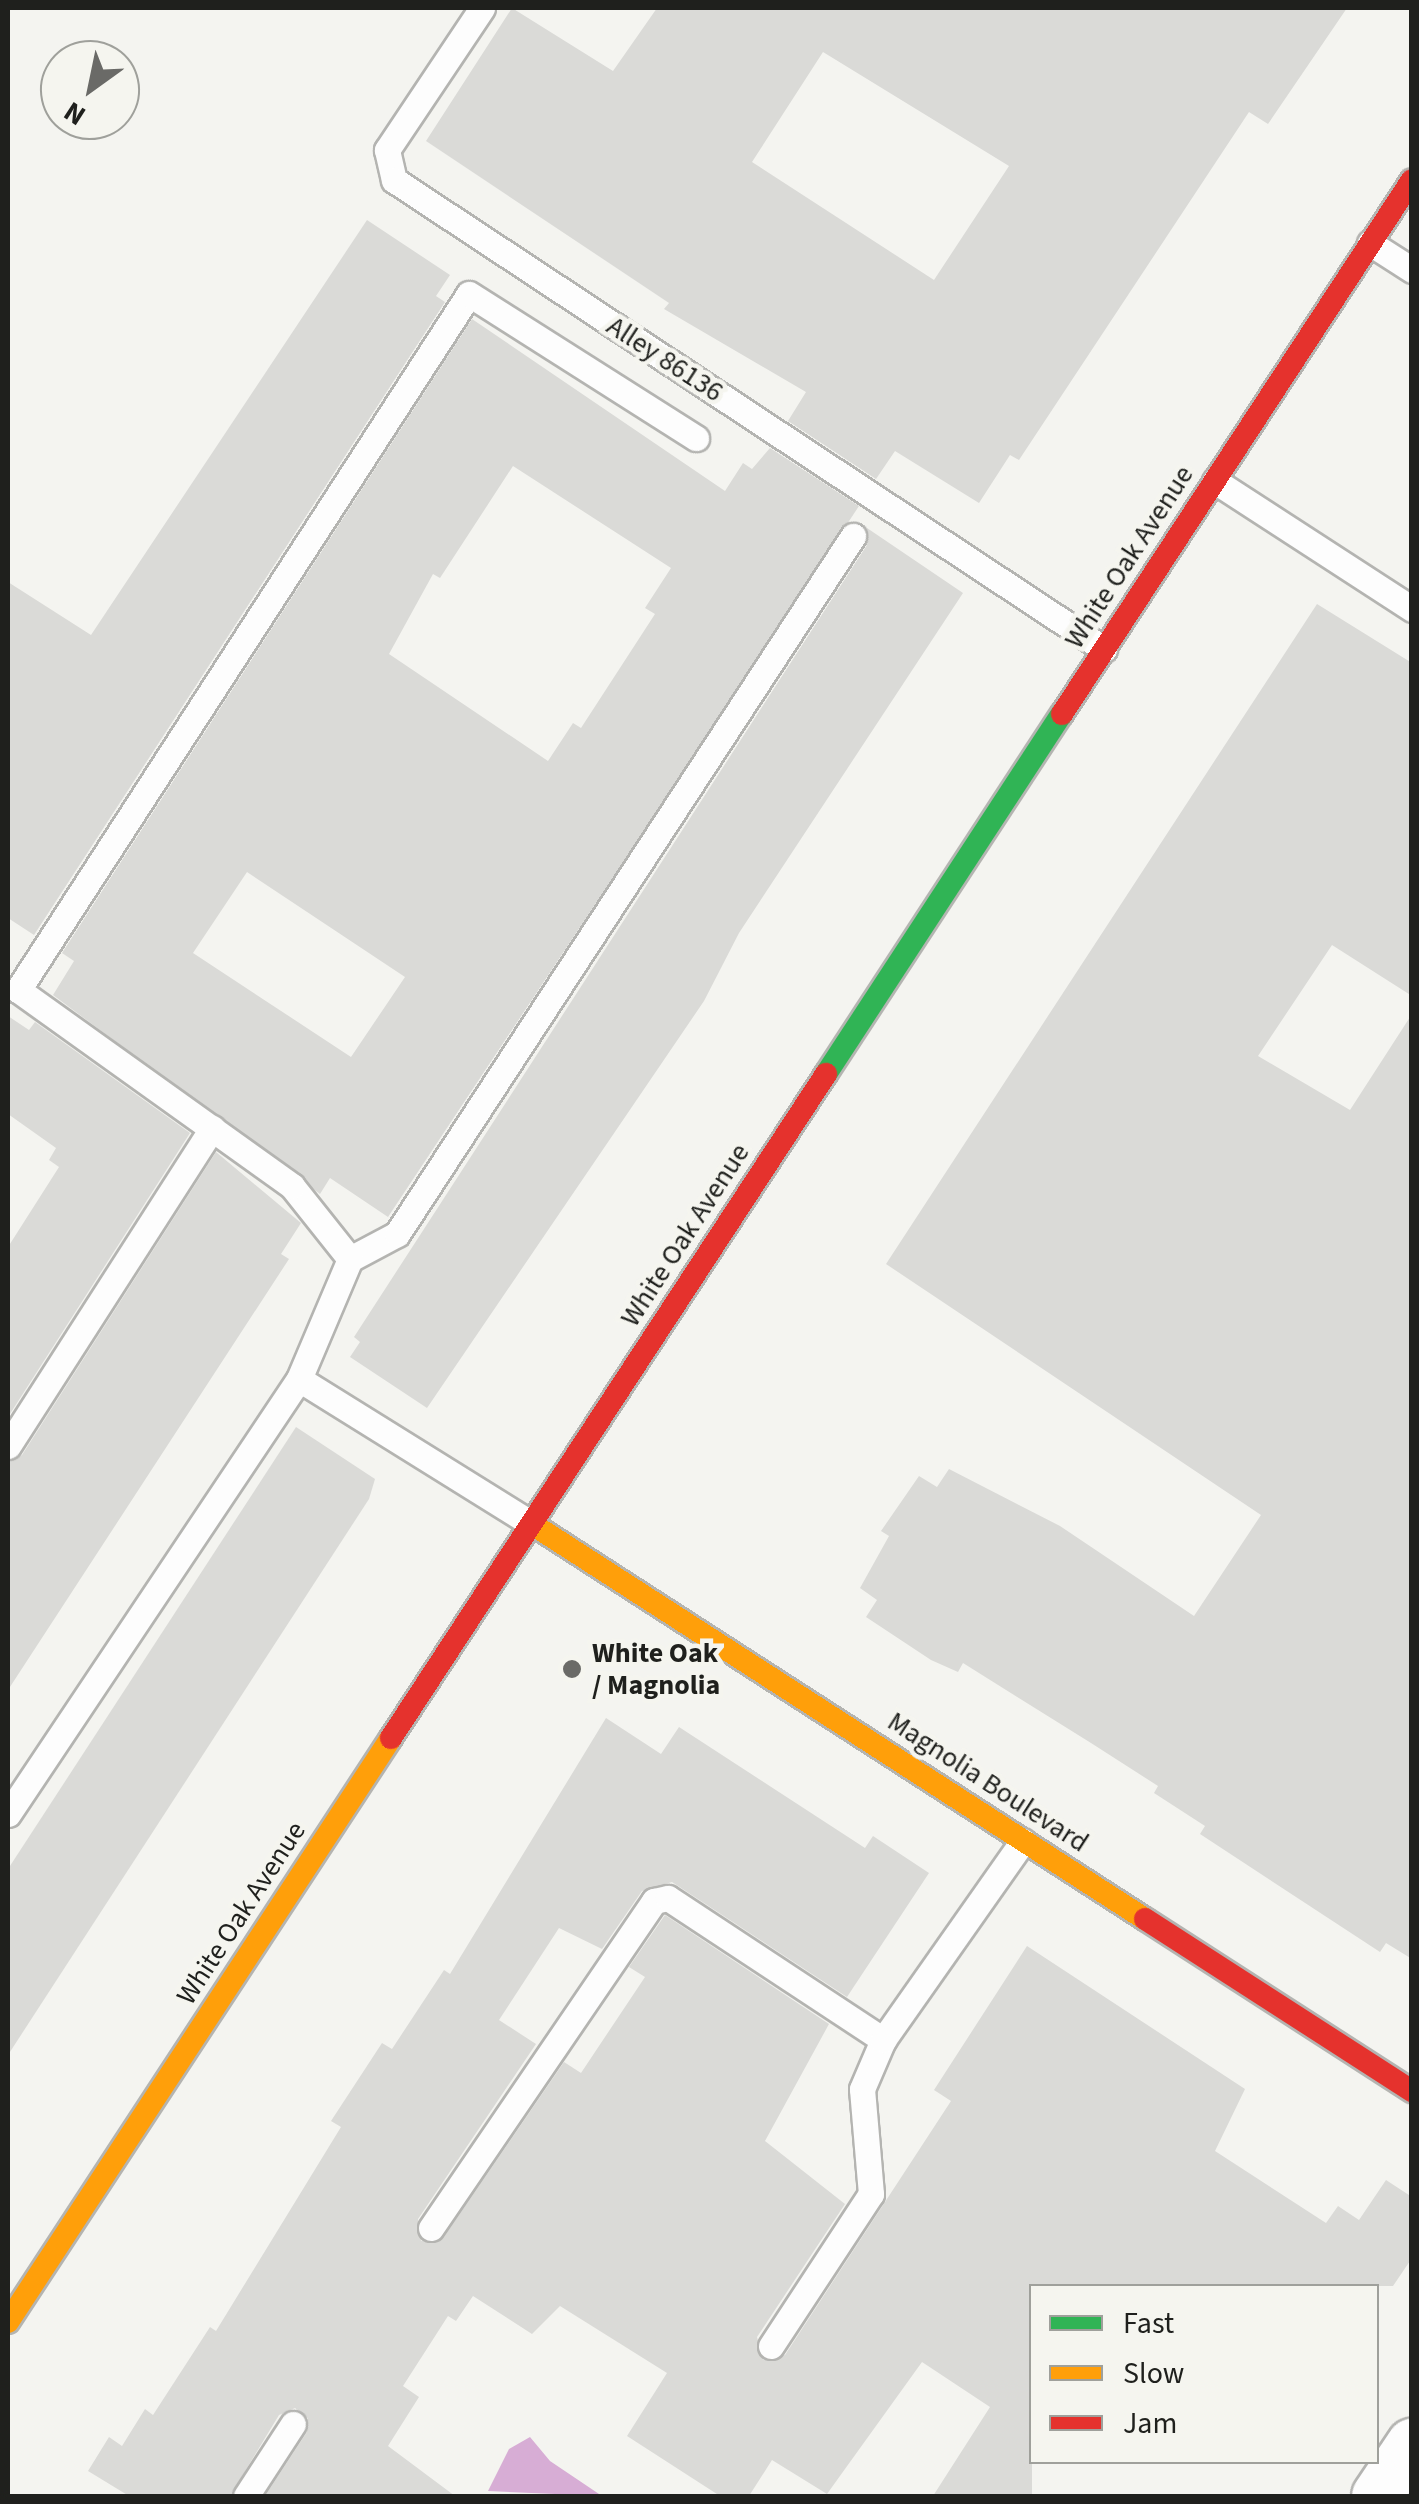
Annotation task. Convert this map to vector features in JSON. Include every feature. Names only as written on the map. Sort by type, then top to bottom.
[{"type":"main road","name":"White Oak Avenue","points":[[8,2322],[1412,180]]},
{"type":"main road","name":"Magnolia Boulevard","points":[[532,1524],[1412,2092]]},
{"type":"street","points":[[1377,2496],[1412,2444]]},
{"type":"lane","name":"Alley 86136","points":[[482,8],[388,150],[394,180],[1104,648]]},
{"type":"lane","points":[[1370,243],[1412,270]]},
{"type":"lane","points":[[350,1258],[292,1186],[18,990],[470,294],[696,438]]},
{"type":"lane","points":[[1215,481],[1412,609]]},
{"type":"lane","points":[[8,1814],[299,1379],[350,1258],[397,1234],[853,536]]},
{"type":"lane","points":[[8,1446],[212,1128]]},
{"type":"lane","points":[[299,1379],[532,1524]]},
{"type":"lane","points":[[770,2346],[871,2194],[862,2089],[883,2040],[1023,1840]]},
{"type":"lane","points":[[431,2228],[654,1901],[668,1898],[883,2040]]},
{"type":"lane","points":[[246,2496],[293,2424]]},
{"type":"shaded area","points":[[530,2437],[550,2461],[602,2496],[488,2491],[509,2449]]},
{"type":"building","points":[[512,8],[613,71],[657,8],[1347,8],[1268,124],[1249,112],[1019,460],[1010,455],[979,503],[895,451],[876,479],[788,421],[806,392],[664,309],[669,303],[426,141]],"holes":[[[823,52],[1009,166],[934,280],[752,162]]]},
{"type":"building","points":[[367,220],[450,275],[436,296],[445,302],[34,935],[8,918],[8,582],[91,635]]},
{"type":"building","points":[[472,319],[725,491],[743,463],[752,469],[770,448],[859,506],[388,1217],[330,1178],[320,1194],[53,995],[74,961],[62,953]],"holes":[[[513,466],[671,568],[645,608],[655,614],[581,728],[573,723],[548,761],[389,654],[433,574],[440,578]],[[247,872],[405,977],[351,1057],[193,953]]]},
{"type":"building","points":[[867,528],[963,593],[739,933],[704,1001],[427,1408],[350,1357],[360,1342],[354,1337],[867,545]]},
{"type":"building","points":[[1317,604],[1412,663],[1412,996],[1332,945],[1258,1056],[1350,1110],[1412,1014],[1412,1959],[1386,1943],[1380,1952],[1200,1834],[1205,1826],[1154,1793],[1158,1786],[1091,1743],[963,1663],[958,1672],[931,1660],[866,1617],[877,1600],[860,1588],[889,1536],[881,1531],[919,1476],[937,1487],[949,1469],[1060,1526],[1194,1616],[1261,1515],[886,1264]]},
{"type":"building","points":[[8,1016],[29,1030],[35,1022],[190,1133],[8,1417],[8,1247],[59,1167],[49,1160],[56,1148],[8,1114]]},
{"type":"building","points":[[216,1152],[301,1223],[281,1254],[289,1259],[8,1690],[8,1462],[22,1455]]},
{"type":"building","points":[[296,1427],[375,1479],[369,1499],[8,2055],[8,1869]]},
{"type":"building","points":[[606,1718],[661,1754],[679,1727],[865,1848],[873,1836],[929,1873],[847,1997],[672,1882],[642,1891],[602,1949],[559,1928],[499,2020],[536,2044],[418,2219],[421,2241],[444,2237],[564,2062],[581,2073],[645,1977],[629,1967],[665,1915],[829,2024],[765,2141],[845,2204],[757,2337],[763,2360],[785,2355],[951,2101],[934,2090],[1027,1946],[1245,2089],[1215,2151],[1326,2223],[1338,2206],[1359,2220],[1386,2180],[1412,2197],[1412,2258],[1393,2286],[1029,2284],[1032,2496],[933,2496],[990,2407],[922,2362],[827,2494],[772,2460],[749,2496],[720,2496],[627,2436],[667,2373],[560,2306],[532,2334],[473,2296],[456,2321],[448,2316],[403,2386],[419,2397],[388,2446],[455,2496],[265,2496],[307,2432],[308,2418],[295,2408],[279,2415],[230,2496],[129,2496],[88,2471],[109,2437],[122,2446],[145,2409],[153,2415],[210,2327],[216,2331],[341,2127],[331,2121],[382,2043],[392,2049],[444,1970],[450,1974]]},
{"type":"traffic: fast","points":[[826,1074],[1062,714]]},
{"type":"traffic: slow","points":[[532,1524],[1145,1919]]},
{"type":"traffic: slow","points":[[8,2322],[391,1738]]},
{"type":"traffic: jam","points":[[1062,714],[1412,180]]},
{"type":"traffic: jam","points":[[391,1738],[826,1074]]},
{"type":"traffic: jam","points":[[1145,1919],[1412,2091]]},
{"type":"place","name":"White Oak / Magnolia","points":[[572,1669]]}]
